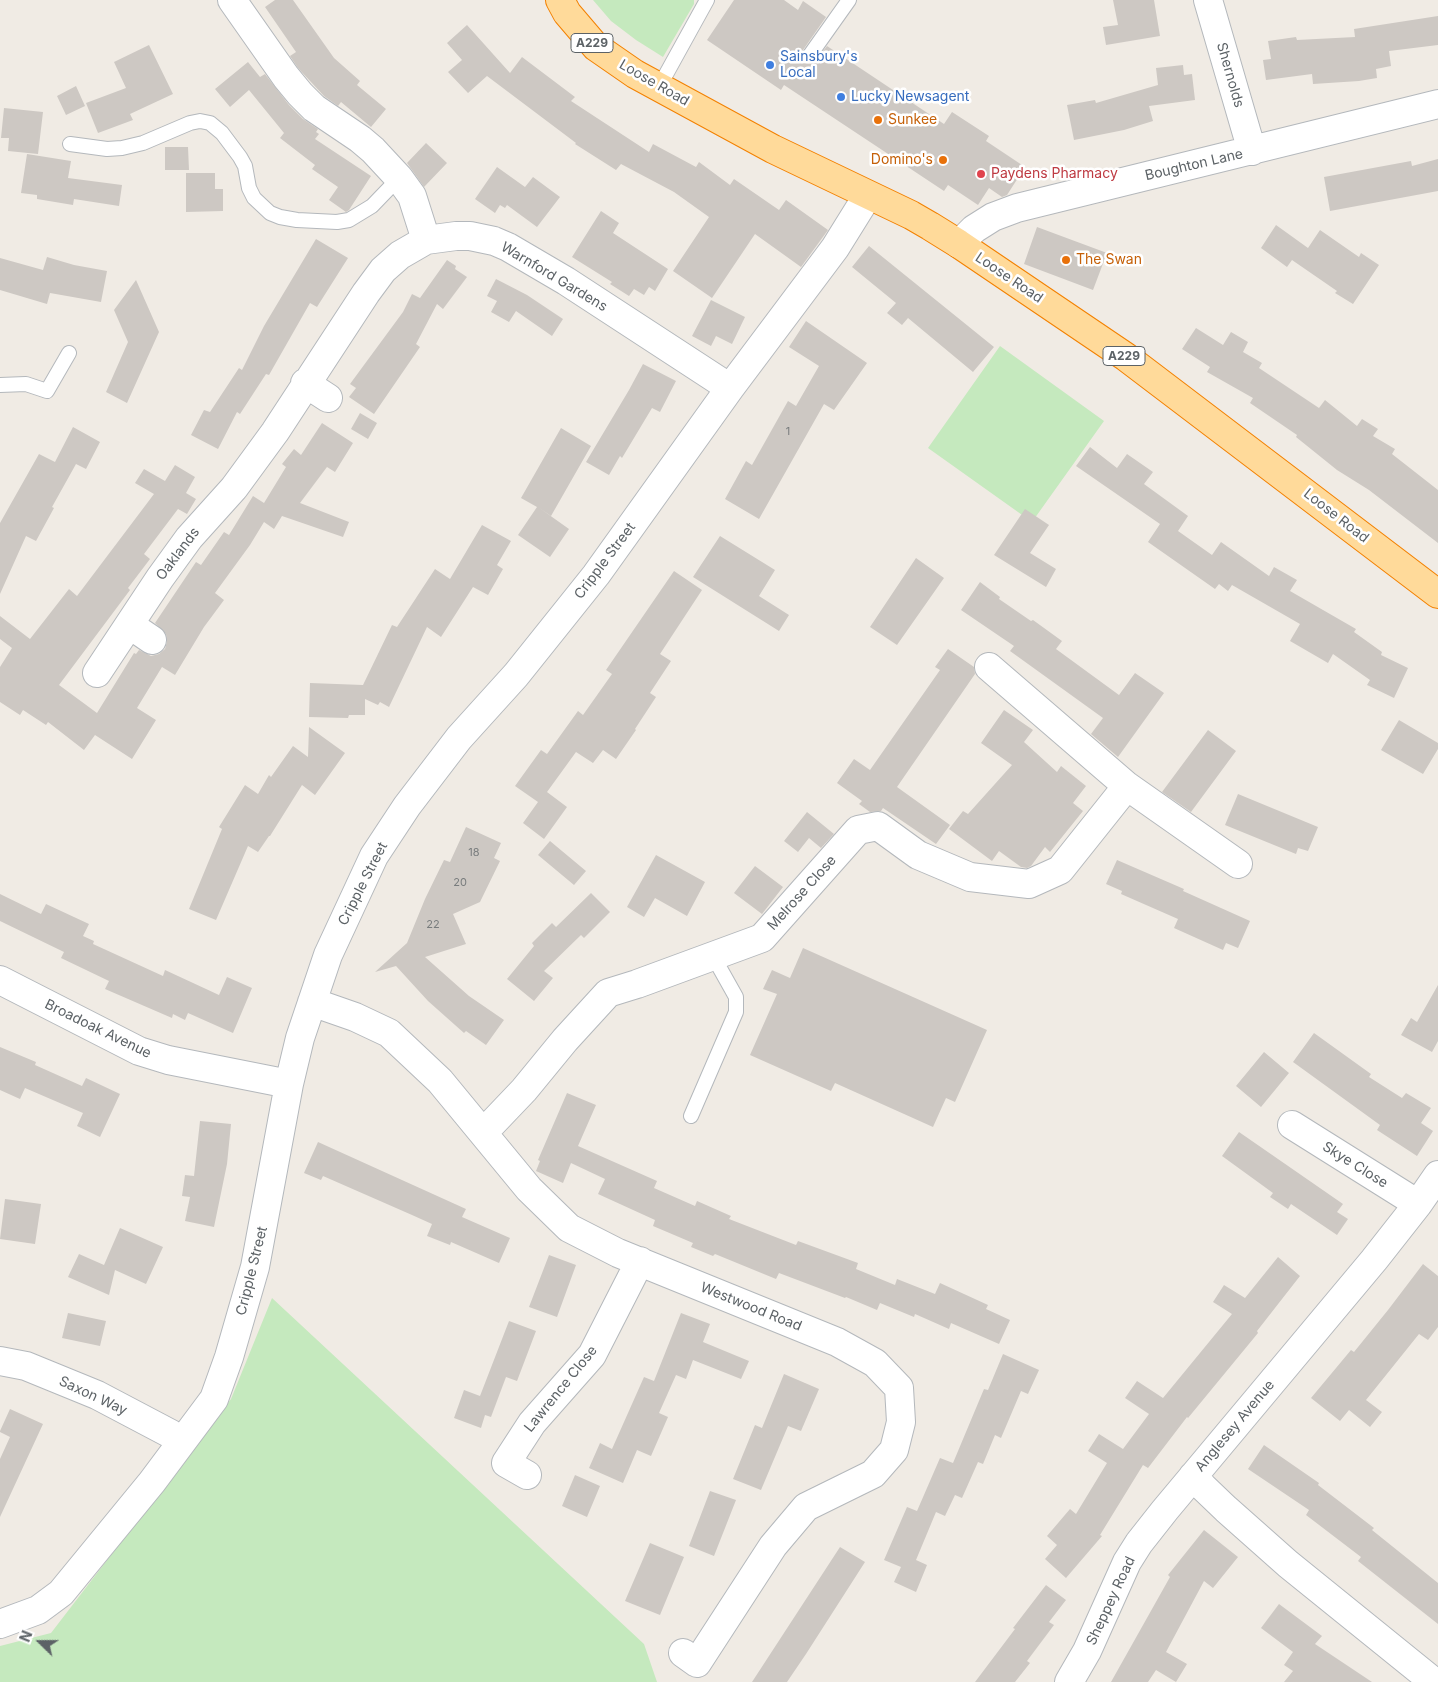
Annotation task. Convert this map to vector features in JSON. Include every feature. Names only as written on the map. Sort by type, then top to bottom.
[{"type":"highway","name":"Loose Road","points":[[560,0],[568,13],[596,47],[635,74],[773,149],[911,215],[959,244],[1160,382],[1438,594]]},
{"type":"street","name":"Shernolds","points":[[1208,0],[1252,151]]},
{"type":"street","points":[[240,3],[286,77],[300,94],[314,108],[366,144],[399,178],[412,196],[426,240]]},
{"type":"street","name":"Boughton Lane","points":[[959,244],[974,229],[1017,208],[1438,104]]},
{"type":"street","name":"Cripple Street","points":[[0,1624],[38,1610],[61,1593],[182,1442],[214,1398],[229,1357],[255,1267],[289,1084],[300,1038],[328,955],[374,856],[407,806],[459,738],[516,675],[596,574],[730,388],[839,243],[868,195]]},
{"type":"street","name":"Warnford Gardens","points":[[234,488],[275,432],[383,270],[400,255],[426,240],[470,236],[508,246],[566,281],[730,388]]},
{"type":"street","points":[[306,383],[328,398]]},
{"type":"street","name":"Oaklands","points":[[96,672],[189,538],[234,488]]},
{"type":"street","points":[[130,625],[152,640]]},
{"type":"street","points":[[989,667],[1127,786],[1238,864]]},
{"type":"street","name":"Melrose Close","points":[[483,1133],[524,1090],[565,1040],[608,994],[762,938],[858,830],[878,826],[918,855],[970,877],[1029,884],[1060,870],[1127,786]]},
{"type":"street","name":"Broadoak Avenue","points":[[0,980],[140,1051],[168,1060],[289,1084]]},
{"type":"street","name":"Westwood Road","points":[[312,1002],[355,1017],[389,1033],[440,1081],[529,1189],[569,1228],[618,1253],[837,1342],[875,1363],[899,1388],[901,1422],[894,1450],[873,1474],[806,1507],[773,1546],[690,1666]]},
{"type":"street","name":"Skye Close","points":[[1292,1125],[1418,1204]]},
{"type":"street","name":"Anglesey Avenue","points":[[1434,1682],[1288,1564],[1203,1488],[1193,1476],[1374,1260],[1438,1175]]},
{"type":"street","name":"Lawrence Close","points":[[517,1469],[532,1423],[592,1355],[640,1261]]},
{"type":"street","name":"Saxon Way","points":[[0,1361],[26,1366],[97,1395],[171,1434],[182,1442]]},
{"type":"street","name":"Sheppey Road","points":[[1069,1682],[1087,1651],[1127,1562],[1193,1476]]},
{"type":"lane","points":[[659,87],[707,0]]},
{"type":"lane","points":[[810,55],[849,0]]},
{"type":"lane","points":[[70,144],[107,149],[122,148],[143,143],[190,122],[210,123],[222,133],[240,157],[245,166],[249,188],[254,198],[270,212],[280,217],[297,220],[337,222],[349,220],[372,206],[399,178]]},
{"type":"lane","points":[[0,385],[26,384],[47,391],[70,353]]},
{"type":"lane","points":[[691,1116],[736,1012],[736,997],[712,956]]},
{"type":"green space","points":[[593,0],[694,0],[694,4],[663,57],[611,21]]},
{"type":"green space","points":[[1000,346],[1104,421],[1032,522],[928,448]]},
{"type":"green space","points":[[272,1298],[644,1644],[657,1682],[0,1682],[0,1646],[51,1633],[231,1399]]},
{"type":"building","points":[[275,0],[293,0],[334,58],[360,81],[357,85],[386,109],[371,127],[341,102],[338,106],[324,96],[298,68],[290,56],[296,52],[265,7]]},
{"type":"building","points":[[734,0],[784,0],[798,10],[803,1],[826,17],[803,50],[802,58],[805,62],[809,64],[814,63],[827,46],[944,124],[952,112],[989,136],[986,141],[1025,167],[1007,195],[1002,197],[989,188],[978,205],[948,185],[944,191],[784,85],[781,90],[707,40]]},
{"type":"building","points":[[1113,0],[1154,0],[1160,36],[1106,45],[1103,27],[1118,25]]},
{"type":"building","points":[[1438,16],[1438,45],[1389,51],[1391,66],[1376,69],[1377,78],[1313,84],[1312,74],[1266,80],[1263,60],[1271,59],[1268,41],[1296,37],[1297,40],[1355,37],[1354,29]]},
{"type":"building","points":[[467,25],[510,73],[522,57],[575,97],[571,101],[649,152],[653,144],[696,167],[699,162],[730,185],[734,179],[779,210],[786,200],[828,230],[801,267],[755,234],[712,298],[673,271],[709,217],[674,192],[621,164],[616,170],[575,144],[487,76],[468,93],[448,72],[462,60],[447,43]]},
{"type":"building","points":[[149,45],[173,94],[130,114],[133,120],[98,133],[86,103],[126,88],[114,62]]},
{"type":"building","points":[[248,62],[260,77],[265,74],[289,105],[303,119],[318,129],[316,132],[319,134],[315,139],[371,176],[349,210],[346,212],[329,200],[338,187],[312,169],[315,165],[280,138],[284,133],[249,90],[230,107],[215,89]]},
{"type":"building","points":[[1183,65],[1184,75],[1192,74],[1195,100],[1149,106],[1153,121],[1124,130],[1074,140],[1067,105],[1095,100],[1096,103],[1158,85],[1156,68]]},
{"type":"building","points":[[76,86],[85,106],[66,115],[57,96]]},
{"type":"building","points":[[4,108],[43,112],[38,154],[8,151],[9,138],[1,138]]},
{"type":"building","points":[[426,143],[447,163],[424,187],[407,163]]},
{"type":"building","points":[[165,147],[188,147],[189,170],[165,170]]},
{"type":"building","points":[[27,154],[71,161],[68,178],[122,185],[119,206],[74,199],[73,205],[37,199],[37,195],[21,193]]},
{"type":"building","points":[[1438,159],[1438,191],[1330,211],[1324,177],[1411,161],[1412,166]]},
{"type":"building","points":[[497,167],[525,187],[533,177],[560,197],[537,227],[507,205],[505,208],[500,205],[495,213],[475,199]]},
{"type":"building","points":[[186,173],[215,173],[215,189],[223,189],[223,211],[186,212]]},
{"type":"building","points":[[601,211],[619,223],[613,233],[668,269],[655,291],[649,287],[644,295],[634,289],[629,296],[610,284],[612,282],[572,257]]},
{"type":"building","points":[[1276,225],[1308,248],[1320,230],[1359,257],[1361,253],[1379,265],[1353,304],[1335,293],[1337,291],[1292,260],[1287,267],[1261,248]]},
{"type":"building","points":[[1037,227],[1107,253],[1093,290],[1024,264]]},
{"type":"building","points":[[316,239],[348,258],[317,307],[310,303],[269,375],[266,374],[240,414],[237,412],[218,449],[191,435],[204,410],[210,412],[239,368],[242,370],[264,326]]},
{"type":"building","points":[[869,246],[994,347],[973,372],[908,318],[902,325],[887,313],[896,303],[852,267]]},
{"type":"building","points":[[47,257],[74,265],[107,271],[101,302],[50,293],[47,304],[0,290],[0,258],[43,270]]},
{"type":"building","points":[[447,260],[456,266],[455,269],[467,277],[443,309],[437,304],[416,344],[420,347],[374,414],[349,397],[356,388],[350,384],[403,312],[412,294],[420,298]]},
{"type":"building","points":[[496,279],[527,295],[563,319],[552,336],[516,311],[509,322],[491,312],[497,301],[487,296]]},
{"type":"building","points":[[136,280],[159,332],[127,403],[106,392],[128,342],[114,310]]},
{"type":"building","points":[[711,300],[745,317],[732,344],[716,336],[711,346],[692,336]]},
{"type":"building","points":[[806,321],[867,363],[834,410],[824,404],[759,519],[725,499],[746,461],[752,465],[788,401],[796,406],[819,366],[789,347]]},
{"type":"building","points":[[1196,328],[1223,345],[1231,332],[1248,342],[1243,352],[1262,363],[1259,368],[1319,408],[1325,400],[1357,426],[1362,419],[1378,429],[1373,436],[1395,449],[1392,454],[1438,490],[1438,543],[1369,490],[1337,470],[1296,437],[1297,435],[1250,403],[1253,398],[1207,372],[1210,367],[1182,349]]},
{"type":"building","points":[[643,364],[676,381],[660,412],[652,408],[622,458],[620,456],[609,475],[586,462]]},
{"type":"building","points":[[360,413],[377,423],[368,439],[351,429]]},
{"type":"building","points":[[322,423],[353,443],[335,472],[327,467],[300,503],[349,522],[343,537],[282,516],[274,529],[264,522],[250,545],[215,593],[224,600],[204,627],[175,675],[162,667],[137,708],[156,720],[132,759],[95,735],[84,750],[48,722],[46,725],[23,710],[20,715],[0,702],[0,667],[12,648],[0,639],[0,616],[30,639],[69,589],[77,596],[154,494],[135,483],[144,469],[165,481],[175,465],[195,477],[186,493],[196,499],[187,514],[178,509],[144,554],[150,559],[128,588],[130,590],[59,685],[97,713],[134,653],[136,654],[139,650],[151,656],[159,654],[165,649],[167,642],[166,634],[155,623],[196,562],[201,565],[224,532],[229,535],[253,496],[264,503],[286,467],[282,464],[294,449],[301,455]]},
{"type":"building","points":[[73,427],[100,442],[86,469],[76,464],[36,541],[26,536],[0,594],[0,523],[39,454],[55,462]]},
{"type":"building","points":[[561,428],[591,446],[551,516],[538,507],[569,529],[550,557],[518,535],[537,507],[521,498]]},
{"type":"building","points":[[1090,447],[1117,468],[1127,454],[1153,472],[1144,484],[1188,516],[1178,531],[1212,555],[1221,542],[1269,576],[1274,567],[1297,580],[1290,591],[1356,629],[1354,632],[1382,652],[1381,655],[1408,668],[1394,698],[1367,685],[1370,680],[1333,654],[1328,663],[1290,641],[1300,624],[1232,585],[1228,591],[1219,584],[1215,589],[1148,542],[1160,524],[1076,466]]},
{"type":"building","points":[[1025,509],[1049,525],[1030,553],[1056,569],[1046,587],[994,555]]},
{"type":"building","points":[[482,525],[511,541],[497,565],[503,569],[488,595],[473,587],[441,637],[427,627],[389,707],[380,702],[378,705],[365,699],[365,715],[349,715],[348,718],[309,717],[310,683],[363,685],[392,625],[397,627],[435,569],[450,579]]},
{"type":"building","points":[[720,536],[775,570],[759,596],[789,615],[779,631],[693,577]]},
{"type":"building","points":[[916,558],[944,578],[897,645],[870,627]]},
{"type":"building","points":[[674,571],[702,590],[660,654],[671,661],[650,693],[656,697],[616,759],[603,750],[593,763],[576,752],[547,792],[567,807],[544,839],[523,823],[538,802],[515,786],[541,750],[547,754],[578,711],[583,715],[612,674],[606,670]]},
{"type":"building","points":[[980,582],[1000,597],[999,599],[1062,641],[1056,649],[1119,695],[1135,673],[1164,693],[1118,757],[1091,734],[1103,718],[1010,651],[1014,646],[961,610]]},
{"type":"building","points":[[948,649],[974,667],[975,674],[897,787],[950,825],[936,844],[883,808],[881,811],[870,812],[859,804],[862,801],[837,783],[854,759],[870,770],[940,670],[935,667]]},
{"type":"building","points":[[1004,710],[1033,730],[1024,742],[1057,772],[1061,766],[1086,786],[1073,803],[1083,811],[1050,852],[1045,847],[1031,866],[1027,868],[1021,867],[999,851],[992,861],[949,829],[963,811],[968,814],[1012,765],[981,743]]},
{"type":"building","points":[[1399,720],[1438,743],[1438,749],[1423,774],[1381,750]]},
{"type":"building","points":[[309,727],[345,753],[315,795],[302,785],[258,852],[248,846],[216,920],[189,909],[222,829],[219,827],[245,785],[258,794],[269,775],[271,777],[293,746],[308,757]]},
{"type":"building","points":[[1208,730],[1236,751],[1191,812],[1162,792]]},
{"type":"building","points":[[1238,794],[1318,827],[1308,851],[1298,848],[1296,854],[1225,825]]},
{"type":"building","points":[[807,812],[834,834],[821,848],[809,838],[798,852],[784,841]]},
{"type":"building","points":[[466,827],[501,843],[494,858],[500,861],[480,902],[453,914],[466,944],[425,957],[469,996],[504,1020],[486,1045],[466,1031],[464,1033],[428,1001],[396,966],[375,972],[407,943],[444,860],[450,862]]},
{"type":"building","points":[[550,841],[586,871],[574,885],[538,855]]},
{"type":"building","points":[[656,855],[705,882],[687,916],[655,898],[644,917],[627,907]]},
{"type":"building","points":[[1117,860],[1184,889],[1183,891],[1250,921],[1238,948],[1226,943],[1223,950],[1174,928],[1178,919],[1121,894],[1122,891],[1106,884]]},
{"type":"building","points":[[755,866],[783,887],[762,914],[734,893]]},
{"type":"building","points":[[591,893],[610,912],[584,938],[581,935],[544,971],[553,978],[534,1001],[507,979],[534,946],[532,943],[552,923],[556,927]]},
{"type":"building","points":[[0,894],[41,914],[46,904],[89,924],[83,936],[94,941],[93,944],[163,976],[165,970],[219,995],[227,977],[252,988],[233,1033],[188,1013],[185,1020],[173,1014],[172,1018],[105,989],[109,981],[61,958],[64,952],[0,921]]},
{"type":"building","points":[[803,948],[987,1030],[955,1102],[946,1098],[933,1127],[835,1083],[831,1091],[750,1055],[777,994],[763,989],[772,970],[790,978]]},
{"type":"building","points":[[1438,985],[1438,1041],[1432,1052],[1401,1035],[1411,1018],[1417,1022]]},
{"type":"building","points":[[1314,1033],[1371,1074],[1369,1077],[1402,1098],[1406,1093],[1431,1108],[1421,1123],[1433,1131],[1417,1156],[1377,1130],[1380,1125],[1293,1062]]},
{"type":"building","points":[[0,1047],[36,1062],[35,1065],[82,1086],[86,1078],[120,1094],[100,1137],[77,1126],[83,1113],[25,1088],[20,1099],[0,1090]]},
{"type":"building","points":[[1264,1052],[1289,1073],[1261,1107],[1236,1086]]},
{"type":"building","points":[[567,1093],[596,1105],[578,1146],[657,1181],[654,1188],[695,1206],[697,1201],[731,1216],[729,1219],[796,1245],[798,1241],[858,1263],[856,1269],[895,1285],[897,1279],[935,1294],[940,1283],[988,1305],[986,1309],[1010,1320],[999,1344],[951,1323],[949,1329],[915,1314],[914,1317],[880,1303],[877,1310],[779,1273],[776,1279],[715,1254],[713,1256],[691,1247],[693,1243],[653,1226],[655,1220],[598,1194],[605,1179],[571,1163],[563,1183],[536,1171],[540,1161],[538,1160]]},
{"type":"building","points":[[200,1121],[231,1124],[227,1164],[214,1227],[185,1221],[190,1197],[182,1196],[185,1175],[194,1176]]},
{"type":"building","points":[[1239,1132],[1343,1204],[1337,1212],[1348,1219],[1337,1235],[1291,1204],[1288,1209],[1270,1197],[1273,1193],[1222,1156]]},
{"type":"building","points":[[318,1142],[466,1209],[462,1217],[510,1238],[499,1263],[451,1242],[450,1245],[427,1236],[432,1224],[323,1176],[321,1180],[304,1173]]},
{"type":"building","points":[[5,1199],[41,1204],[35,1244],[0,1239]]},
{"type":"building","points":[[120,1228],[163,1247],[146,1284],[115,1270],[109,1295],[68,1277],[79,1254],[104,1265]]},
{"type":"building","points":[[549,1255],[576,1265],[557,1317],[529,1307]]},
{"type":"building","points":[[1278,1257],[1300,1276],[1257,1331],[1258,1333],[1187,1417],[1148,1468],[1143,1465],[1100,1535],[1102,1536],[1066,1578],[1045,1559],[1057,1545],[1047,1536],[1070,1509],[1076,1514],[1107,1463],[1088,1451],[1099,1434],[1123,1449],[1149,1414],[1125,1398],[1137,1381],[1163,1398],[1232,1314],[1213,1302],[1224,1285],[1245,1298]]},
{"type":"building","points":[[1423,1264],[1438,1276],[1438,1327],[1428,1340],[1419,1334],[1366,1400],[1382,1412],[1370,1427],[1349,1410],[1340,1421],[1311,1398],[1351,1350],[1354,1352]]},
{"type":"building","points":[[68,1313],[106,1321],[100,1346],[62,1338]]},
{"type":"building","points":[[681,1313],[710,1324],[703,1342],[749,1361],[741,1379],[693,1360],[686,1379],[676,1375],[659,1413],[668,1417],[651,1456],[637,1450],[623,1483],[589,1468],[600,1443],[612,1449],[644,1377],[654,1381]]},
{"type":"building","points":[[509,1321],[536,1331],[517,1381],[506,1377],[491,1417],[485,1415],[481,1428],[454,1418],[464,1390],[480,1396]]},
{"type":"building","points":[[1003,1354],[1039,1370],[1028,1394],[1021,1391],[1001,1438],[995,1435],[983,1464],[978,1462],[962,1498],[955,1495],[945,1516],[936,1512],[916,1560],[927,1565],[916,1592],[894,1582],[901,1567],[884,1560],[907,1507],[917,1511],[940,1458],[953,1463],[984,1389],[988,1390]]},
{"type":"building","points":[[784,1374],[819,1389],[801,1431],[788,1426],[761,1490],[733,1479],[755,1425],[762,1428]]},
{"type":"building","points":[[10,1409],[43,1424],[0,1517],[0,1459],[10,1437],[0,1431]]},
{"type":"building","points":[[1264,1445],[1319,1483],[1318,1485],[1374,1528],[1372,1530],[1438,1583],[1438,1624],[1358,1561],[1361,1557],[1306,1515],[1309,1510],[1248,1469]]},
{"type":"building","points":[[575,1475],[600,1486],[587,1517],[562,1506]]},
{"type":"building","points":[[710,1491],[736,1500],[714,1556],[689,1546]]},
{"type":"building","points":[[1204,1530],[1238,1557],[1213,1588],[1204,1581],[1166,1652],[1187,1664],[1176,1682],[1156,1670],[1148,1682],[1111,1682],[1170,1577],[1168,1575]]},
{"type":"building","points":[[650,1543],[684,1557],[660,1615],[625,1601]]},
{"type":"building","points":[[840,1547],[865,1562],[806,1654],[787,1682],[752,1682]]},
{"type":"building","points":[[1046,1585],[1066,1600],[1049,1622],[1054,1625],[1027,1661],[1030,1663],[1015,1682],[975,1682],[1015,1629],[1013,1628]]},
{"type":"building","points":[[1279,1604],[1322,1636],[1315,1644],[1372,1682],[1284,1682],[1293,1671],[1284,1665],[1293,1652],[1261,1628]]},
{"type":"place","name":"Sainsbury's Local","points":[[770,65]]},
{"type":"place","name":"Lucky Newsagent","points":[[841,97]]},
{"type":"place","name":"Sunkee","points":[[878,120]]},
{"type":"place","name":"Domino's","points":[[943,160]]},
{"type":"place","name":"Paydens Pharmacy","points":[[981,174]]},
{"type":"place","name":"The Swan","points":[[1066,260]]}]
